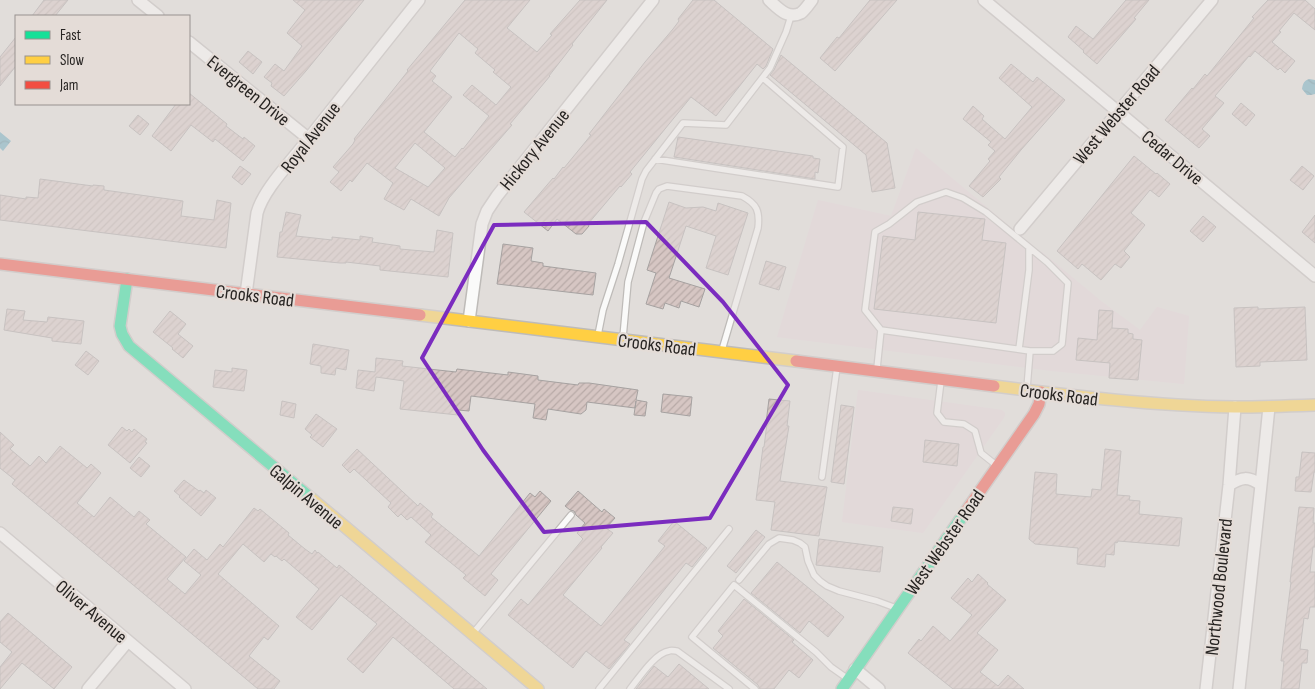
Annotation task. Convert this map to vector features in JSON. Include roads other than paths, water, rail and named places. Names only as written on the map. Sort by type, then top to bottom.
[{"type":"main road","name":"Crooks Road","points":[[0,264],[1041,392],[1149,403],[1235,407],[1315,405]]},
{"type":"main road","name":"Galpin Avenue","points":[[127,279],[120,326],[129,346],[538,689]]},
{"type":"main road","name":"West Webster Road","points":[[845,684],[1034,414],[1039,404],[1041,392]]},
{"type":"street","points":[[138,0],[157,15]]},
{"type":"street","name":"Royal Avenue","points":[[246,294],[259,204],[419,0]]},
{"type":"street","name":"Hickory Avenue","points":[[469,321],[482,224],[486,211],[653,0]]},
{"type":"street","points":[[769,0],[784,13],[791,16],[802,12],[812,0]]},
{"type":"street","name":"Cedar Drive","points":[[984,0],[1315,276]]},
{"type":"street","name":"West Webster Road","points":[[1020,229],[1212,0]]},
{"type":"street","name":"Evergreen Drive","points":[[190,43],[309,139]]},
{"type":"street","name":"Northwood Boulevard","points":[[1206,689],[1229,485],[1235,407]]},
{"type":"street","name":"Northwood Boulevard","points":[[1239,689],[1269,407]]},
{"type":"street","points":[[1229,485],[1240,479],[1248,478],[1261,485]]},
{"type":"street","name":"Oliver Avenue","points":[[0,532],[185,689]]},
{"type":"street","points":[[88,689],[128,641]]},
{"type":"street","points":[[856,669],[879,689]]},
{"type":"lane","points":[[598,337],[603,310],[642,179],[655,159],[684,123],[726,125],[770,68],[791,16]]},
{"type":"lane","points":[[655,159],[838,187],[843,147],[763,78]]},
{"type":"lane","points":[[623,340],[628,282],[644,222],[656,193],[659,189],[667,186],[742,196],[752,202],[757,210],[759,218],[758,228],[722,352]]},
{"type":"lane","points":[[946,192],[963,198],[986,212],[1029,248],[1047,262],[1068,283],[1062,344],[1053,351],[1019,350],[881,330],[865,310],[875,232],[889,224],[917,202],[946,192]]},
{"type":"lane","points":[[1019,350],[1029,270],[1029,248]]},
{"type":"lane","points":[[876,371],[881,330]]},
{"type":"lane","points":[[1027,390],[1030,351]]},
{"type":"lane","points":[[822,477],[838,366]]},
{"type":"lane","points":[[941,380],[937,414],[944,422],[964,424],[975,431],[981,453],[997,467]]},
{"type":"lane","points":[[472,634],[572,515]]},
{"type":"lane","points":[[599,689],[729,529]]},
{"type":"lane","points":[[740,580],[769,544],[779,538],[793,540],[805,547],[814,575],[827,586],[898,609]]},
{"type":"lane","points":[[755,689],[692,636],[734,584],[816,652],[831,666],[845,684]]},
{"type":"lane","points":[[630,689],[661,654],[670,650],[677,651],[729,689]]},
{"type":"water","points":[[1309,79],[1315,80],[1315,94],[1307,95],[1302,89],[1304,82]]},
{"type":"water","points":[[0,132],[11,141],[3,151],[0,148]]}]
